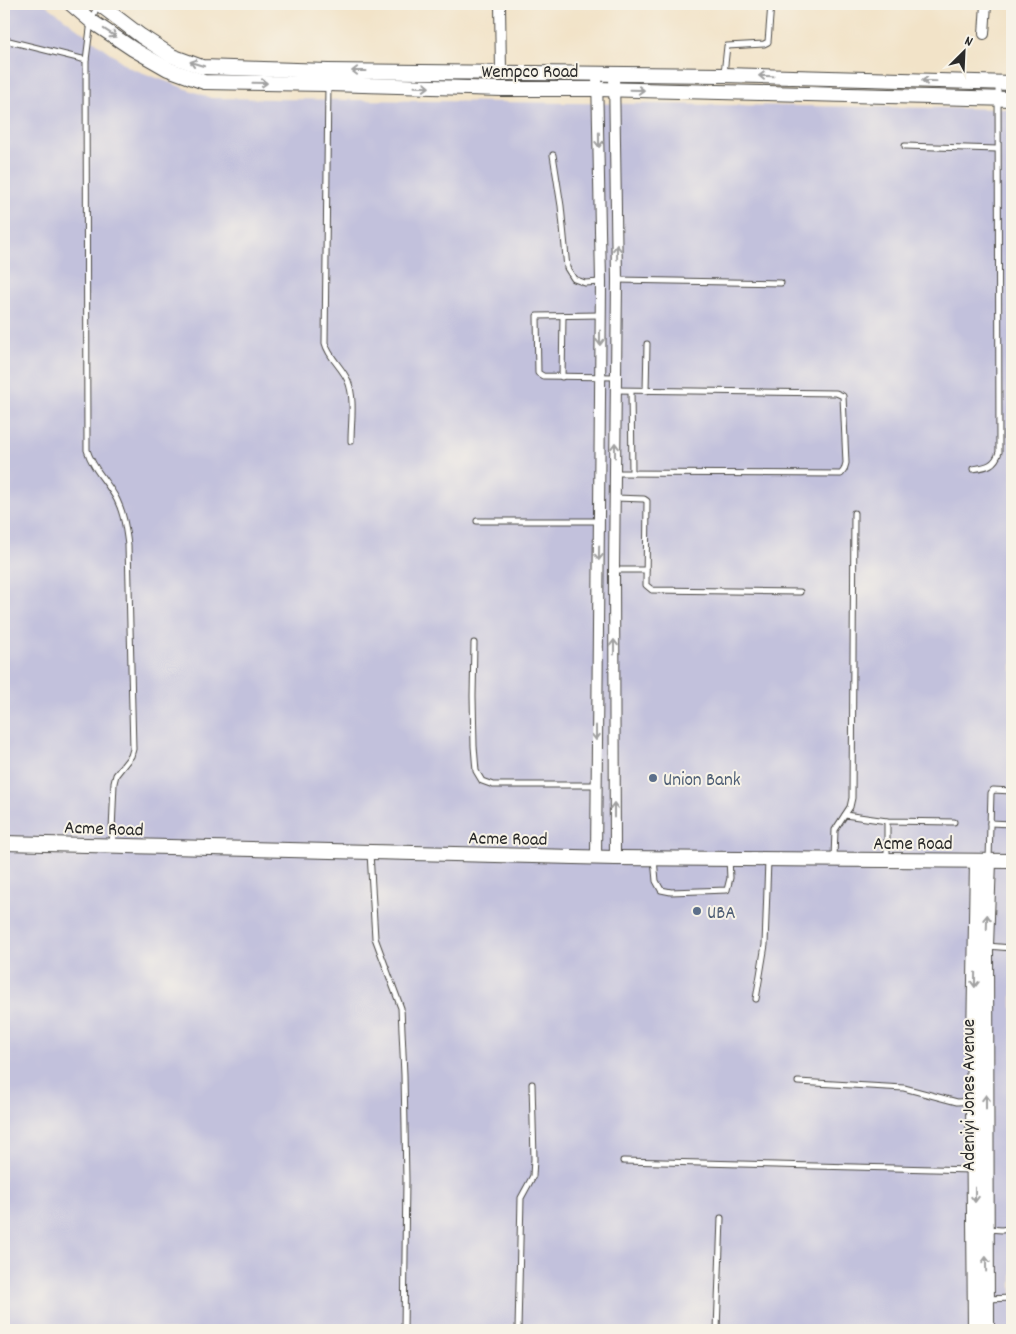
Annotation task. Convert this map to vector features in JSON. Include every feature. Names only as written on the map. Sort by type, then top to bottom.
[{"type":"street","name":"Wempco Road","points":[[71,4],[91,21],[168,69],[204,82],[501,72],[724,75],[1005,83]]},
{"type":"street","name":"Wempco Road","points":[[99,4],[141,36],[172,56],[202,67],[502,89],[615,89],[1012,100]]},
{"type":"street","points":[[500,4],[501,72]]},
{"type":"street","points":[[984,34],[986,4]]},
{"type":"street","points":[[596,858],[601,282],[598,74]]},
{"type":"street","points":[[614,74],[617,280],[614,858]]},
{"type":"street","points":[[596,702],[614,701]]},
{"type":"street","name":"Acme Road","points":[[4,843],[596,858],[1012,861]]},
{"type":"street","name":"Adeniyi Jones Avenue","points":[[975,1330],[980,1229],[986,946],[983,861]]},
{"type":"street","name":"Adeniyi Jones Avenue","points":[[980,1170],[973,1101],[983,861]]},
{"type":"street","name":"Adeniyi Jones Avenue","points":[[980,1229],[987,1299],[986,1330]]},
{"type":"lane","points":[[99,4],[91,21],[86,60],[87,450],[90,461],[116,499],[125,523],[128,545],[133,748],[131,756],[116,775],[114,784],[113,847]]},
{"type":"lane","points":[[724,75],[727,46],[764,44],[768,42],[771,4]]},
{"type":"lane","points":[[4,38],[9,41],[86,60]]},
{"type":"lane","points":[[328,77],[325,343],[327,350],[348,381],[352,397],[351,441]]},
{"type":"lane","points":[[973,469],[989,466],[993,463],[999,452],[997,149],[998,99],[1005,83]]},
{"type":"lane","points":[[904,146],[997,149]]},
{"type":"lane","points":[[553,155],[561,206],[566,268],[574,279],[585,283],[601,282]]},
{"type":"lane","points":[[617,280],[781,283]]},
{"type":"lane","points":[[600,315],[539,315],[537,318],[538,373],[543,376],[615,378]]},
{"type":"lane","points":[[562,377],[563,316]]},
{"type":"lane","points":[[646,391],[647,344]]},
{"type":"lane","points":[[615,390],[836,393],[843,396],[846,463],[841,474],[615,473]]},
{"type":"lane","points":[[631,391],[632,473]]},
{"type":"lane","points":[[615,498],[644,499],[647,501],[646,585],[652,590],[800,592]]},
{"type":"lane","points":[[834,860],[835,830],[850,807],[852,798],[854,513]]},
{"type":"lane","points":[[477,521],[599,521]]},
{"type":"lane","points":[[614,570],[646,570]]},
{"type":"lane","points":[[474,643],[472,696],[474,746],[476,771],[482,781],[494,785],[596,785]]},
{"type":"lane","points":[[983,861],[990,823],[992,791],[1012,791]]},
{"type":"lane","points":[[845,815],[887,821],[954,822]]},
{"type":"lane","points":[[887,821],[887,860]]},
{"type":"lane","points":[[990,823],[1012,824]]},
{"type":"lane","points":[[370,852],[375,938],[400,1008],[404,1074],[406,1180],[404,1330]]},
{"type":"lane","points":[[654,859],[656,881],[661,890],[671,892],[727,890],[730,878],[729,859]]},
{"type":"lane","points":[[756,999],[765,945],[768,860]]},
{"type":"lane","points":[[986,946],[1012,948]]},
{"type":"lane","points":[[798,1082],[904,1088],[957,1102],[973,1101]]},
{"type":"lane","points":[[518,1330],[521,1198],[532,1176],[534,1159],[532,1084]]},
{"type":"lane","points":[[623,1161],[980,1170]]},
{"type":"lane","points":[[717,1330],[721,1218]]},
{"type":"lane","points":[[980,1229],[1002,1230],[1012,1228]]},
{"type":"lane","points":[[987,1299],[1012,1298]]},
{"type":"shaded area","points":[[4,4],[45,4],[130,68],[211,98],[1012,109],[1012,1330],[4,1330]]},
{"type":"place","name":"Union Bank","points":[[653,778]]},
{"type":"place","name":"UBA","points":[[697,911]]}]
